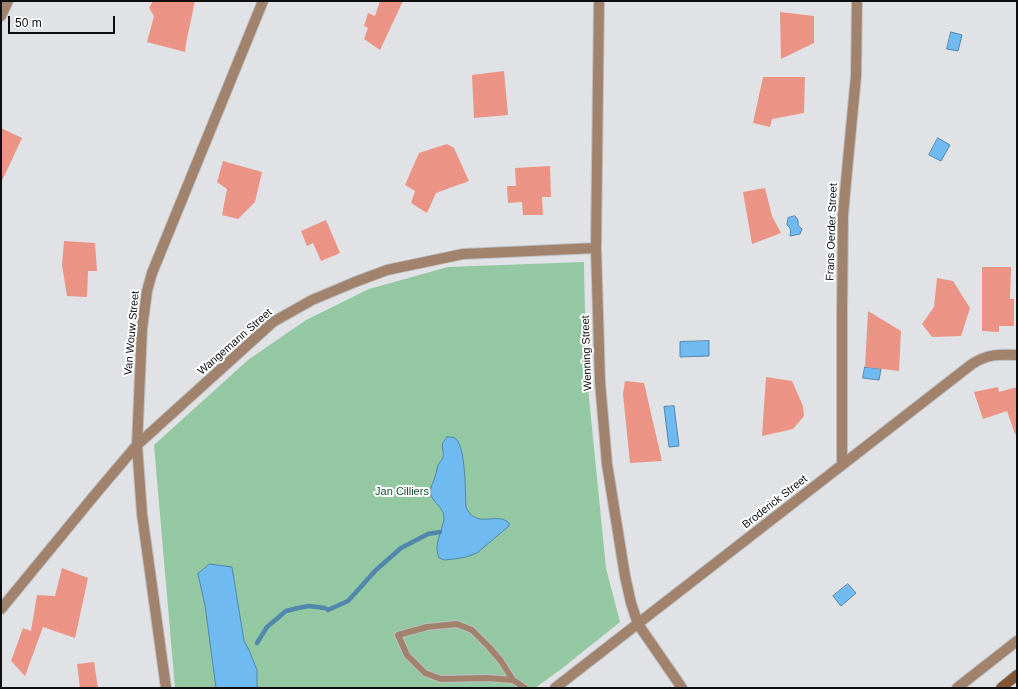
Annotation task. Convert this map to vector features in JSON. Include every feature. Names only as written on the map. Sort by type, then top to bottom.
[{"type":"main road","points":[[1001,688],[1017,675]]},
{"type":"street","points":[[1,16],[8,1]]},
{"type":"street","name":"Van Wouw Street","points":[[166,688],[142,514],[137,445],[143,322],[147,291],[152,274],[263,1]]},
{"type":"street","name":"Wenning Street","points":[[599,1],[596,248],[600,382],[607,464],[625,576],[631,603],[638,624],[682,688]]},
{"type":"street","name":"Frans Oerder Street","points":[[842,465],[842,314],[844,215],[846,171],[856,76],[857,1]]},
{"type":"street","name":"Wangemann Street","points":[[1,609],[137,445],[273,322],[312,300],[387,270],[463,254],[596,248]]},
{"type":"street","name":"Broderick Street","points":[[556,688],[980,359],[1000,354],[1017,355]]},
{"type":"street","points":[[957,688],[1017,641]]},
{"type":"lane","points":[[514,680],[487,678],[441,679],[425,673],[407,655],[398,635],[427,627],[456,624],[472,630],[501,661],[514,680],[525,688]]},
{"type":"green space","name":"Jan Cilliers","points":[[584,262],[586,368],[606,568],[620,622],[535,688],[175,688],[154,445],[248,360],[306,320],[369,289],[448,267]]},
{"type":"water","points":[[951,32],[962,35],[958,51],[947,49]]},
{"type":"water","points":[[938,138],[950,145],[941,161],[929,155]]},
{"type":"water","points":[[795,216],[798,220],[798,225],[802,229],[800,234],[790,236],[790,229],[787,225],[788,218]]},
{"type":"water","points":[[709,341],[709,356],[680,357],[680,342]]},
{"type":"water","points":[[865,367],[881,369],[879,380],[863,378]]},
{"type":"water","points":[[674,406],[679,446],[669,447],[664,407]]},
{"type":"water","points":[[447,437],[453,437],[456,439],[462,451],[466,507],[470,514],[475,518],[504,520],[509,523],[509,526],[477,553],[466,557],[444,560],[439,558],[437,553],[437,543],[443,524],[444,515],[432,498],[430,490],[438,465],[443,457],[442,445]]},
{"type":"water","points":[[210,564],[232,567],[244,641],[257,670],[257,688],[216,688],[205,605],[198,574]]},
{"type":"water","points":[[848,584],[856,593],[841,606],[833,596]]},
{"type":"building","points":[[153,1],[195,1],[185,52],[147,42],[154,16],[149,8]]},
{"type":"building","points":[[380,1],[403,1],[380,50],[364,39],[368,28],[364,26],[368,13],[375,16]]},
{"type":"building","points":[[780,12],[814,16],[814,43],[781,59]]},
{"type":"building","points":[[504,71],[508,115],[474,118],[472,75]]},
{"type":"building","points":[[763,77],[805,77],[804,113],[772,119],[770,127],[753,123]]},
{"type":"building","points":[[1,128],[22,138],[1,183]]},
{"type":"building","points":[[447,144],[454,148],[469,181],[436,193],[427,213],[411,203],[415,191],[405,185],[419,153]]},
{"type":"building","points":[[223,161],[262,172],[255,202],[238,219],[222,215],[227,189],[217,182]]},
{"type":"building","points":[[550,166],[551,197],[542,197],[543,215],[523,215],[522,202],[508,203],[507,186],[516,186],[515,168]]},
{"type":"building","points":[[765,188],[772,216],[781,233],[752,244],[743,192]]},
{"type":"building","points":[[326,220],[340,253],[321,261],[313,243],[307,246],[301,231]]},
{"type":"building","points":[[64,241],[95,243],[97,271],[88,271],[87,297],[67,296],[62,265]]},
{"type":"building","points":[[982,267],[1011,267],[1010,299],[1014,299],[1014,326],[999,326],[999,332],[982,331]]},
{"type":"building","points":[[937,278],[953,281],[970,308],[961,336],[932,337],[922,324],[934,307]]},
{"type":"building","points":[[868,311],[901,331],[899,371],[865,367]]},
{"type":"building","points":[[766,377],[792,381],[803,406],[804,416],[793,429],[762,436]]},
{"type":"building","points":[[625,381],[644,383],[662,461],[630,463],[623,394]]},
{"type":"building","points":[[998,387],[999,392],[1017,387],[1017,434],[1015,434],[1007,411],[983,419],[974,392]]},
{"type":"building","points":[[62,568],[88,578],[75,638],[43,627],[25,676],[11,661],[23,628],[31,631],[37,595],[55,596]]},
{"type":"building","points":[[94,662],[98,688],[80,688],[77,664]]},
{"type":"waterway","points":[[257,643],[267,627],[286,611],[309,606],[325,608],[328,610],[348,601],[376,570],[401,548],[428,534],[440,532]]}]
